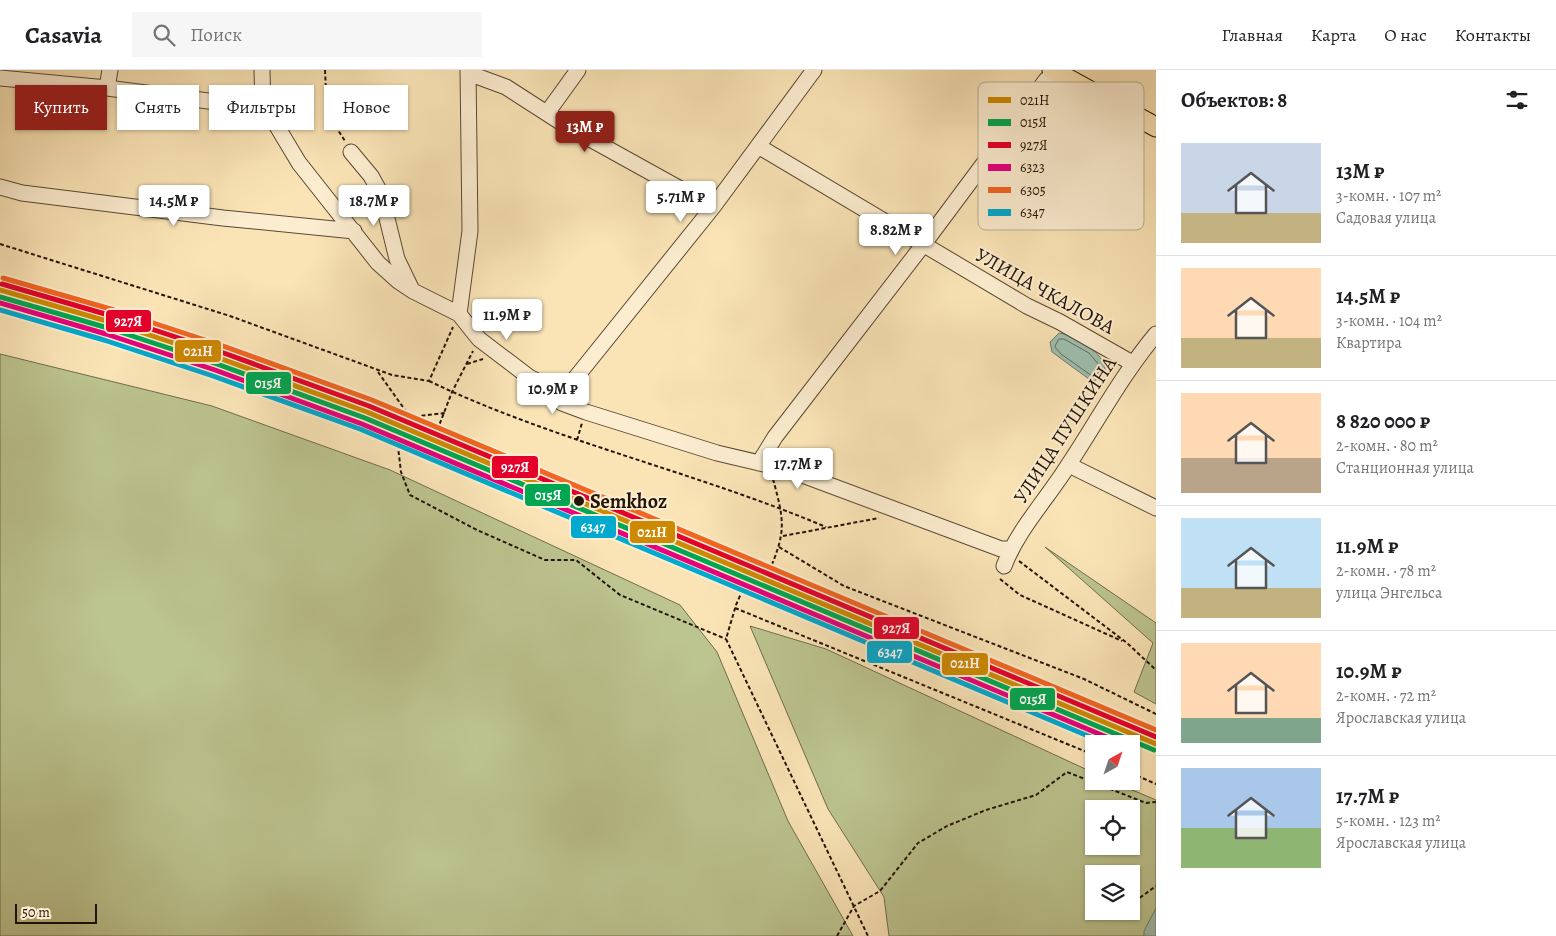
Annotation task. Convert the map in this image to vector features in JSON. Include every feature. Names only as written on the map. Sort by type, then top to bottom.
[{"type":"main road","points":[[1056,71],[1076,82]]},
{"type":"main road","points":[[1144,120],[1156,127]]},
{"type":"street","points":[[110,70],[107,88],[209,101]]},
{"type":"street","points":[[262,70],[262,85]]},
{"type":"street","points":[[547,114],[578,70]]},
{"type":"street","points":[[279,130],[299,163],[378,263],[398,281],[413,291],[459,314],[479,339],[529,377],[549,385],[573,381],[713,207],[814,70]]},
{"type":"street","points":[[1045,82],[1056,71]]},
{"type":"street","points":[[459,314],[470,231],[468,72],[506,87],[547,114],[713,207]]},
{"type":"street","points":[[0,78],[75,85]]},
{"type":"street","name":"УЛИЦА ЧКАЛОВА","points":[[758,146],[1026,306],[1060,322],[1132,363]]},
{"type":"street","points":[[352,152],[371,176],[381,194],[397,259],[413,291]]},
{"type":"street","points":[[762,464],[775,437],[978,171]]},
{"type":"street","points":[[0,187],[22,193],[222,218],[354,231]]},
{"type":"street","name":"УЛИЦА ПУШКИНА","points":[[1004,566],[1010,549],[1069,465],[1132,363],[1156,334]]},
{"type":"street","points":[[549,385],[555,397],[562,403],[586,412],[717,454],[789,470],[1001,549],[1010,549]]},
{"type":"street","points":[[1069,465],[1156,508]]},
{"type":"path","points":[[325,70],[327,114],[352,152]]},
{"type":"path","points":[[0,244],[230,316],[392,375],[429,381],[452,392],[576,440],[683,476],[713,483],[826,527]]},
{"type":"path","points":[[429,381],[459,314]]},
{"type":"path","points":[[435,436],[452,392],[479,339]]},
{"type":"path","points":[[377,370],[410,417]]},
{"type":"path","points":[[387,432],[384,439],[362,430],[368,407],[378,406],[410,417],[445,413]]},
{"type":"path","points":[[576,440],[586,412]]},
{"type":"path","points":[[380,430],[772,593],[770,597],[788,604],[796,585],[388,416]]},
{"type":"path","points":[[402,438],[398,447],[401,472],[410,495],[477,530],[545,560],[576,560],[620,595],[726,640],[868,936]]},
{"type":"path","points":[[762,464],[771,473],[781,508],[783,536],[768,574]]},
{"type":"path","points":[[783,536],[905,513]]},
{"type":"path","points":[[779,547],[844,586],[1084,679],[1156,714]]},
{"type":"path","points":[[1010,549],[1017,559],[1127,643],[1155,669]]},
{"type":"path","points":[[1004,566],[998,578],[1020,595],[1127,643]]},
{"type":"path","points":[[726,640],[735,608],[746,582]]},
{"type":"path","points":[[735,608],[1085,751]]},
{"type":"path","points":[[838,936],[854,906],[880,891],[918,843],[947,826],[986,810],[1036,794],[1067,772],[1146,803],[1156,802]]},
{"type":"path","points":[[1140,777],[1156,784]]},
{"type":"path","points":[[1140,898],[1156,886]]},
{"type":"green space","points":[[0,354],[212,406],[390,470],[680,605],[717,652],[788,821],[853,936],[0,936]]},
{"type":"green space","points":[[1045,547],[1156,623],[1156,704],[1134,692],[1153,643]]},
{"type":"green space","points":[[750,626],[826,649],[1085,769],[1085,790],[1132,790],[1156,800],[1156,936],[889,936],[884,897],[828,809]]},
{"type":"water","points":[[1059,333],[1077,340],[1096,352],[1104,363],[1105,370],[1102,376],[1093,382],[1052,352],[1050,342]]},
{"type":"water","points":[[1156,908],[1156,936],[1144,936],[1144,931]]},
{"type":"transit line","name":"6305","points":[[3,278],[114,310],[223,346],[372,400],[1156,730]]},
{"type":"transit line","name":"927Я","points":[[2,284],[112,316],[221,352],[369,406],[1156,737]]},
{"type":"transit line","name":"021Н","points":[[0,290],[110,322],[219,358],[367,412],[1156,744]]},
{"type":"transit line","name":"015Я","points":[[0,297],[108,328],[217,364],[365,418],[1154,750]]},
{"type":"transit line","name":"6323","points":[[0,303],[106,334],[215,370],[362,424],[1102,735]]},
{"type":"transit line","name":"6347","points":[[0,310],[104,340],[213,376],[360,429],[1086,735]]},
{"type":"place","name":"Semkhoz","points":[[579,501]]}]
